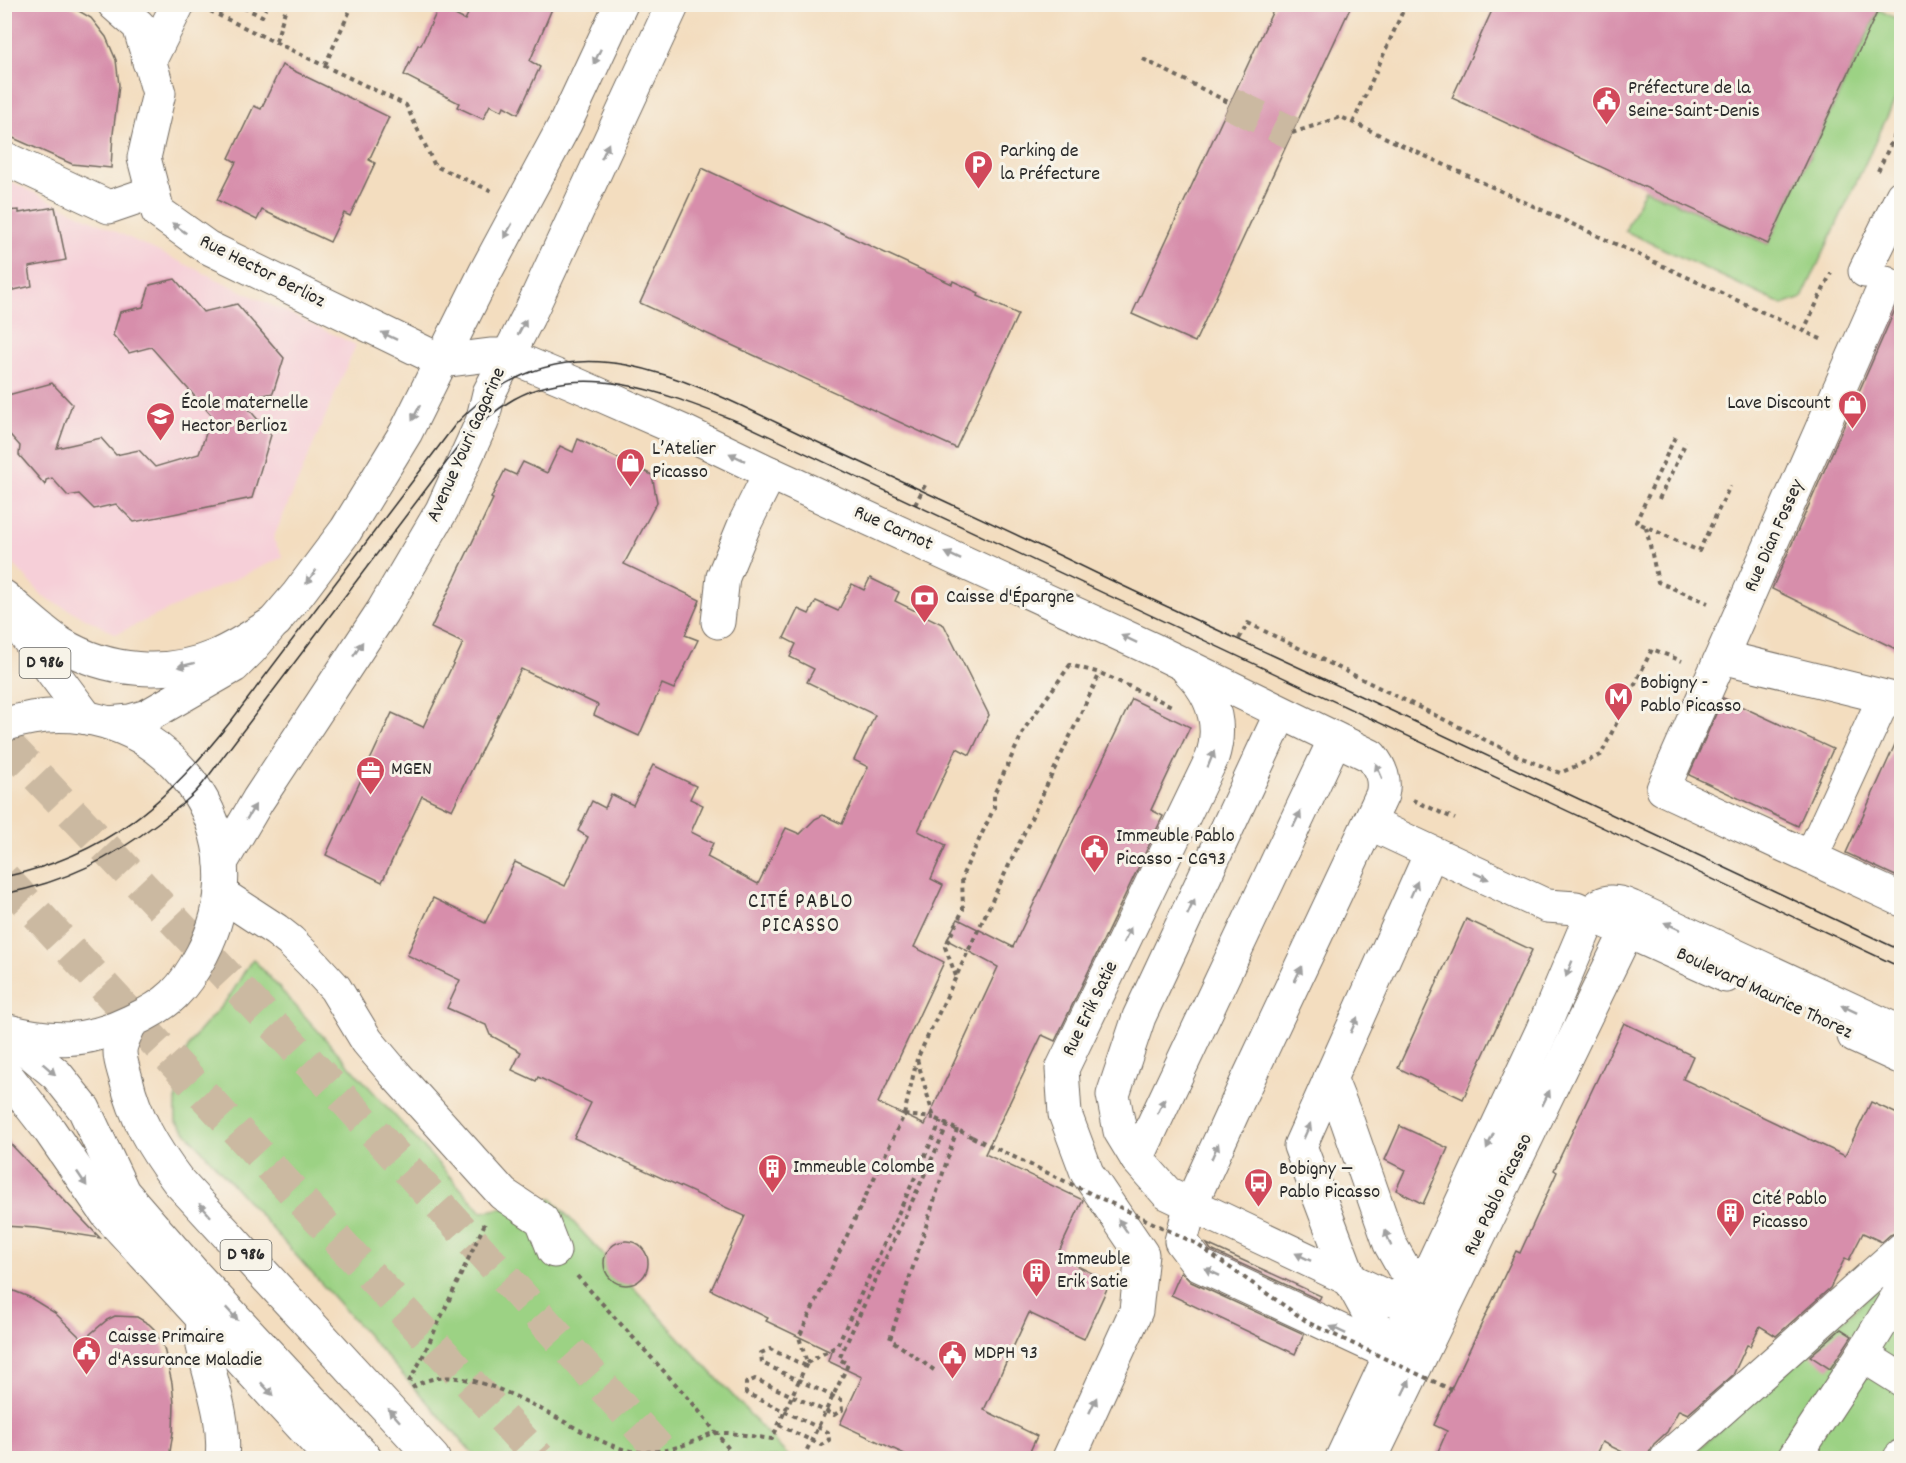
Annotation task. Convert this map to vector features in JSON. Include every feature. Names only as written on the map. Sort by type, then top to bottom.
[{"type":"street","name":"Rue Hector Berlioz","points":[[114,4],[139,27],[159,93],[144,158],[158,212],[207,248],[442,361]]},
{"type":"street","points":[[4,725],[48,715],[130,721],[147,716],[234,666],[276,621],[318,569],[367,498],[406,432],[484,273],[565,124],[621,4]]},
{"type":"street","name":"Avenue Youri Gagarine","points":[[221,878],[258,800],[382,612],[442,510],[482,422],[489,393],[528,316],[673,4]]},
{"type":"street","points":[[149,62],[192,7]]},
{"type":"street","points":[[4,158],[109,207],[153,192]]},
{"type":"street","points":[[1884,282],[1883,255],[1887,227],[1902,196]]},
{"type":"street","name":"Rue Dian Fossey","points":[[1811,857],[1663,789],[1884,282]]},
{"type":"street","name":"Rue Carnot","points":[[442,361],[507,355],[687,433],[770,474],[1182,664],[1371,756],[1382,773],[1383,790],[1191,1204],[1181,1241],[1199,1265],[1391,1354]]},
{"type":"street","points":[[718,622],[723,577],[746,520],[770,474]]},
{"type":"street","points":[[4,597],[45,632],[73,651],[131,669],[171,669],[203,661],[241,644],[276,621]]},
{"type":"street","name":"D 986","points":[[4,608],[98,720]]},
{"type":"street","points":[[1722,657],[1893,700],[1811,857],[1902,900]]},
{"type":"street","name":"Rue Erik Satie","points":[[1069,1458],[1137,1311],[1142,1254],[1087,1173],[1065,1114],[1062,1069],[1216,747],[1217,727],[1211,699],[1182,664]]},
{"type":"street","points":[[1281,713],[1139,1017],[1113,1095],[1120,1131],[1137,1159],[1167,1193],[1391,1299],[1425,1280]]},
{"type":"street","points":[[4,1030],[33,1038],[58,1040],[103,1032],[131,1022],[154,1011],[177,993],[197,963],[212,934],[221,878],[215,833],[207,810],[185,776],[159,748],[144,738],[98,720]]},
{"type":"street","points":[[1137,1159],[1335,739]]},
{"type":"street","name":"Boulevard Maurice Thorez","points":[[1369,824],[1547,906],[1576,908],[1902,1059]]},
{"type":"street","points":[[1391,1354],[1351,1281],[1300,1146],[1431,853]]},
{"type":"street","points":[[221,878],[290,941],[335,988],[367,1041],[394,1073],[503,1194],[542,1220],[554,1251]]},
{"type":"street","points":[[1342,1458],[1561,989],[1591,915],[1604,903],[1622,903],[1902,1033]]},
{"type":"street","name":"Rue Pablo Picasso","points":[[1371,1458],[1627,931]]},
{"type":"street","name":"D 986","points":[[131,1022],[120,1050],[122,1066],[137,1116],[156,1151],[178,1181],[433,1458]]},
{"type":"street","name":"D 986","points":[[4,1030],[57,1075],[71,1091],[95,1129],[123,1192],[196,1276],[364,1458]]},
{"type":"street","points":[[4,1072],[50,1131],[107,1214],[331,1458]]},
{"type":"street","points":[[1330,1078],[1390,1244],[1404,1269],[1425,1280]]},
{"type":"street","points":[[1667,1458],[1902,1249]]},
{"type":"street","points":[[196,1276],[203,1320],[202,1344],[217,1396],[224,1448],[222,1458]]},
{"type":"street","points":[[1804,1455],[1902,1289]]},
{"type":"street","points":[[1862,1355],[1902,1380]]},
{"type":"street","points":[[1388,1425],[1397,1458]]},
{"type":"path","points":[[235,4],[262,16],[268,4]]},
{"type":"path","points":[[276,41],[287,4]]},
{"type":"path","points":[[325,65],[353,4]]},
{"type":"path","points":[[1353,123],[1406,4]]},
{"type":"path","points":[[192,7],[276,41],[406,105],[435,166],[522,204]]},
{"type":"path","points":[[1143,59],[1230,103]]},
{"type":"path","points":[[1292,133],[1341,117],[1833,345]]},
{"type":"path","points":[[1675,437],[1636,522],[1699,551],[1730,486]]},
{"type":"path","points":[[1659,499],[1686,442]]},
{"type":"path","points":[[1646,527],[1658,582],[1714,606]]},
{"type":"path","points":[[1239,639],[1248,623],[1522,758],[1560,773],[1601,755],[1653,649],[1686,663]]},
{"type":"path","points":[[389,1410],[406,1392],[424,1381],[436,1378],[469,1379],[499,1389],[600,1441],[632,1452],[645,1453],[675,1448],[715,1432],[772,1439],[806,1364],[800,1337],[904,1115],[917,1059],[1100,673],[1070,666],[1025,728],[994,794],[994,808],[963,876],[963,909],[945,947],[956,976]]},
{"type":"path","points":[[1420,803],[1455,819]]},
{"type":"path","points":[[917,1059],[934,1118]]},
{"type":"path","points":[[904,1115],[934,1118],[948,1124],[1195,1243],[1309,1323],[1452,1390]]},
{"type":"path","points":[[806,1364],[837,1346],[941,1121]]},
{"type":"path","points":[[803,1458],[848,1364],[839,1359],[948,1124]]},
{"type":"path","points":[[934,1370],[890,1339],[957,1129]]},
{"type":"path","points":[[389,1410],[422,1358],[482,1227],[503,1194]]},
{"type":"path","points":[[554,1251],[691,1401],[736,1458]]},
{"type":"path","points":[[779,1425],[821,1444],[829,1440],[828,1432],[746,1393],[746,1383],[755,1379],[834,1415],[842,1410],[841,1400],[762,1363],[761,1353],[770,1349],[806,1364]]},
{"type":"shaded area","name":"École maternelle Hector Berlioz","points":[[5,179],[356,345],[273,539],[283,557],[116,634],[44,597],[5,555]]},
{"type":"green space","points":[[1879,10],[1901,21],[1901,87],[1802,298],[1783,305],[1625,231],[1645,189],[1768,244]]},
{"type":"green space","points":[[253,959],[482,1212],[552,1199],[790,1458],[477,1458],[176,1121],[178,1077],[184,1055],[199,1031],[228,998]]},
{"type":"green space","points":[[1901,1268],[1901,1458],[1688,1458]]},
{"type":"building","points":[[4,4],[67,4],[91,18],[106,37],[116,60],[119,85],[111,168],[72,164],[4,134]]},
{"type":"building","points":[[473,4],[554,4],[530,61],[540,67],[518,114],[504,106],[502,111],[490,105],[483,119],[457,107],[459,103],[404,75],[439,7],[465,20]]},
{"type":"building","points":[[1276,4],[1352,4],[1195,342],[1132,314]]},
{"type":"building","points":[[1495,4],[1881,4],[1768,244],[1452,98]]},
{"type":"building","points":[[282,65],[389,117],[369,160],[375,163],[350,216],[344,213],[330,242],[262,210],[257,220],[217,200],[236,162],[229,158],[254,106],[261,109]]},
{"type":"building","points":[[702,168],[952,284],[953,281],[979,293],[978,296],[1018,314],[956,448],[640,303]]},
{"type":"building","points":[[55,207],[66,260],[29,267],[32,286],[5,292],[5,211],[19,210],[19,213]]},
{"type":"building","points":[[175,279],[203,312],[237,304],[284,358],[273,393],[241,400],[271,435],[252,498],[134,522],[116,504],[94,509],[79,494],[68,496],[52,478],[46,480],[45,485],[19,455],[20,446],[4,428],[4,396],[52,383],[72,404],[57,448],[101,438],[116,455],[139,450],[155,467],[199,454],[212,416],[151,347],[129,353],[113,335],[120,312],[143,307],[150,285]]},
{"type":"building","points":[[1902,294],[1902,652],[1772,589]]},
{"type":"building","points":[[578,439],[652,475],[657,502],[624,564],[700,600],[685,635],[698,640],[674,689],[662,684],[639,736],[594,715],[598,705],[521,669],[452,810],[422,796],[382,882],[326,855],[392,713],[423,727],[463,643],[431,628],[505,470],[516,475],[523,462],[547,473],[560,446],[573,452]]},
{"type":"building","points":[[870,578],[899,592],[895,601],[944,625],[989,715],[970,755],[957,748],[918,831],[946,845],[931,879],[943,885],[914,947],[944,962],[878,1103],[925,1125],[998,967],[947,940],[958,919],[1013,947],[1132,699],[1190,727],[1151,810],[1163,816],[1055,1041],[1042,1035],[985,1154],[1083,1200],[1057,1256],[1110,1282],[1084,1339],[1029,1313],[984,1410],[1037,1436],[1027,1458],[913,1458],[840,1424],[862,1377],[828,1361],[831,1352],[766,1321],[768,1318],[711,1290],[745,1216],[574,1138],[591,1103],[538,1077],[536,1081],[512,1070],[521,1052],[490,1035],[486,1025],[447,1008],[460,980],[407,955],[433,898],[485,923],[515,862],[565,886],[588,837],[578,831],[592,801],[605,808],[611,794],[633,805],[653,765],[696,786],[690,799],[703,805],[691,832],[713,843],[707,857],[758,884],[786,828],[800,834],[815,819],[823,815],[842,824],[868,767],[854,760],[875,715],[807,682],[814,669],[790,657],[796,644],[784,638],[798,609],[809,614],[816,601],[838,611],[852,584],[864,590]]},
{"type":"building","points":[[1723,698],[1833,749],[1798,826],[1689,775]]},
{"type":"building","points":[[1902,729],[1902,879],[1846,853]]},
{"type":"building","points":[[1466,919],[1532,950],[1463,1099],[1398,1068]]},
{"type":"building","name":"Cité Pablo Picasso","points":[[1624,1023],[1693,1056],[1683,1079],[1845,1156],[1871,1102],[1902,1116],[1902,1231],[1890,1235],[1882,1242],[1863,1233],[1849,1260],[1845,1258],[1830,1288],[1776,1336],[1760,1326],[1750,1346],[1747,1345],[1733,1375],[1688,1414],[1679,1410],[1667,1432],[1654,1444],[1646,1458],[1635,1458],[1602,1442],[1594,1458],[1435,1458],[1447,1431],[1434,1425],[1516,1251],[1520,1253],[1557,1172],[1554,1170]]},
{"type":"building","points":[[1400,1126],[1448,1148],[1423,1204],[1396,1190],[1405,1170],[1385,1160]]},
{"type":"building","points":[[4,1137],[100,1238],[37,1228],[4,1226]]},
{"type":"building","points":[[626,1241],[641,1248],[648,1263],[641,1278],[626,1285],[611,1278],[604,1263],[611,1248]]},
{"type":"building","points":[[1207,1244],[1321,1296],[1319,1300],[1211,1250]]},
{"type":"building","points":[[1181,1272],[1191,1282],[1304,1334],[1295,1354],[1171,1295]]},
{"type":"building","name":"Caisse Primaire d'Assurance Maladie","points":[[4,1287],[29,1297],[55,1313],[83,1340],[115,1316],[137,1317],[154,1329],[164,1348],[172,1383],[173,1432],[169,1458],[4,1458]]},
{"type":"building","points":[[1841,1329],[1852,1336],[1830,1369],[1810,1356]]},
{"type":"tunnel","points":[[1230,103],[1292,133]]},
{"type":"tunnel","points":[[4,741],[354,1110],[667,1458]]},
{"type":"tunnel","points":[[4,878],[539,1458]]},
{"type":"tram line","points":[[4,877],[74,855],[105,839],[132,821],[183,776],[231,721],[455,425],[473,407],[492,392],[533,371],[555,365],[602,362],[651,371],[722,397],[1902,951]]},
{"type":"tram line","points":[[4,894],[67,876],[105,858],[183,804],[204,782],[464,439],[514,399],[541,387],[570,382],[598,382],[627,385],[656,392],[739,422],[1902,968]]},
{"type":"place","name":"Préfecture de la Seine-Saint-Denis","points":[[1607,126]]},
{"type":"place","name":"Parking de la Préfecture","points":[[979,190]]},
{"type":"place","name":"Lave Discount","points":[[1852,430]]},
{"type":"place","name":"École maternelle Hector Berlioz","points":[[160,442]]},
{"type":"place","name":"L’Atelier Picasso","points":[[631,488]]},
{"type":"place","name":"Caisse d'Épargne","points":[[925,624]]},
{"type":"place","name":"Bobigny - Pablo Picasso","points":[[1619,722]]},
{"type":"place","name":"MGEN","points":[[370,796]]},
{"type":"place","name":"Immeuble Pablo Picasso - CG93","points":[[1095,874]]},
{"type":"place","name":"Immeuble Colombe","points":[[772,1194]]},
{"type":"place","name":"Bobigny — Pablo Picasso","points":[[1258,1208]]},
{"type":"place","name":"Cité Pablo Picasso","points":[[1731,1238]]},
{"type":"place","name":"Immeuble Erik Satie","points":[[1036,1298]]},
{"type":"place","name":"Caisse Primaire d'Assurance Maladie","points":[[87,1376]]},
{"type":"place","name":"MDPH 93","points":[[953,1380]]},
{"type":"district","name":"CITÉ PABLO PICASSO","points":[[801,915]]}]
